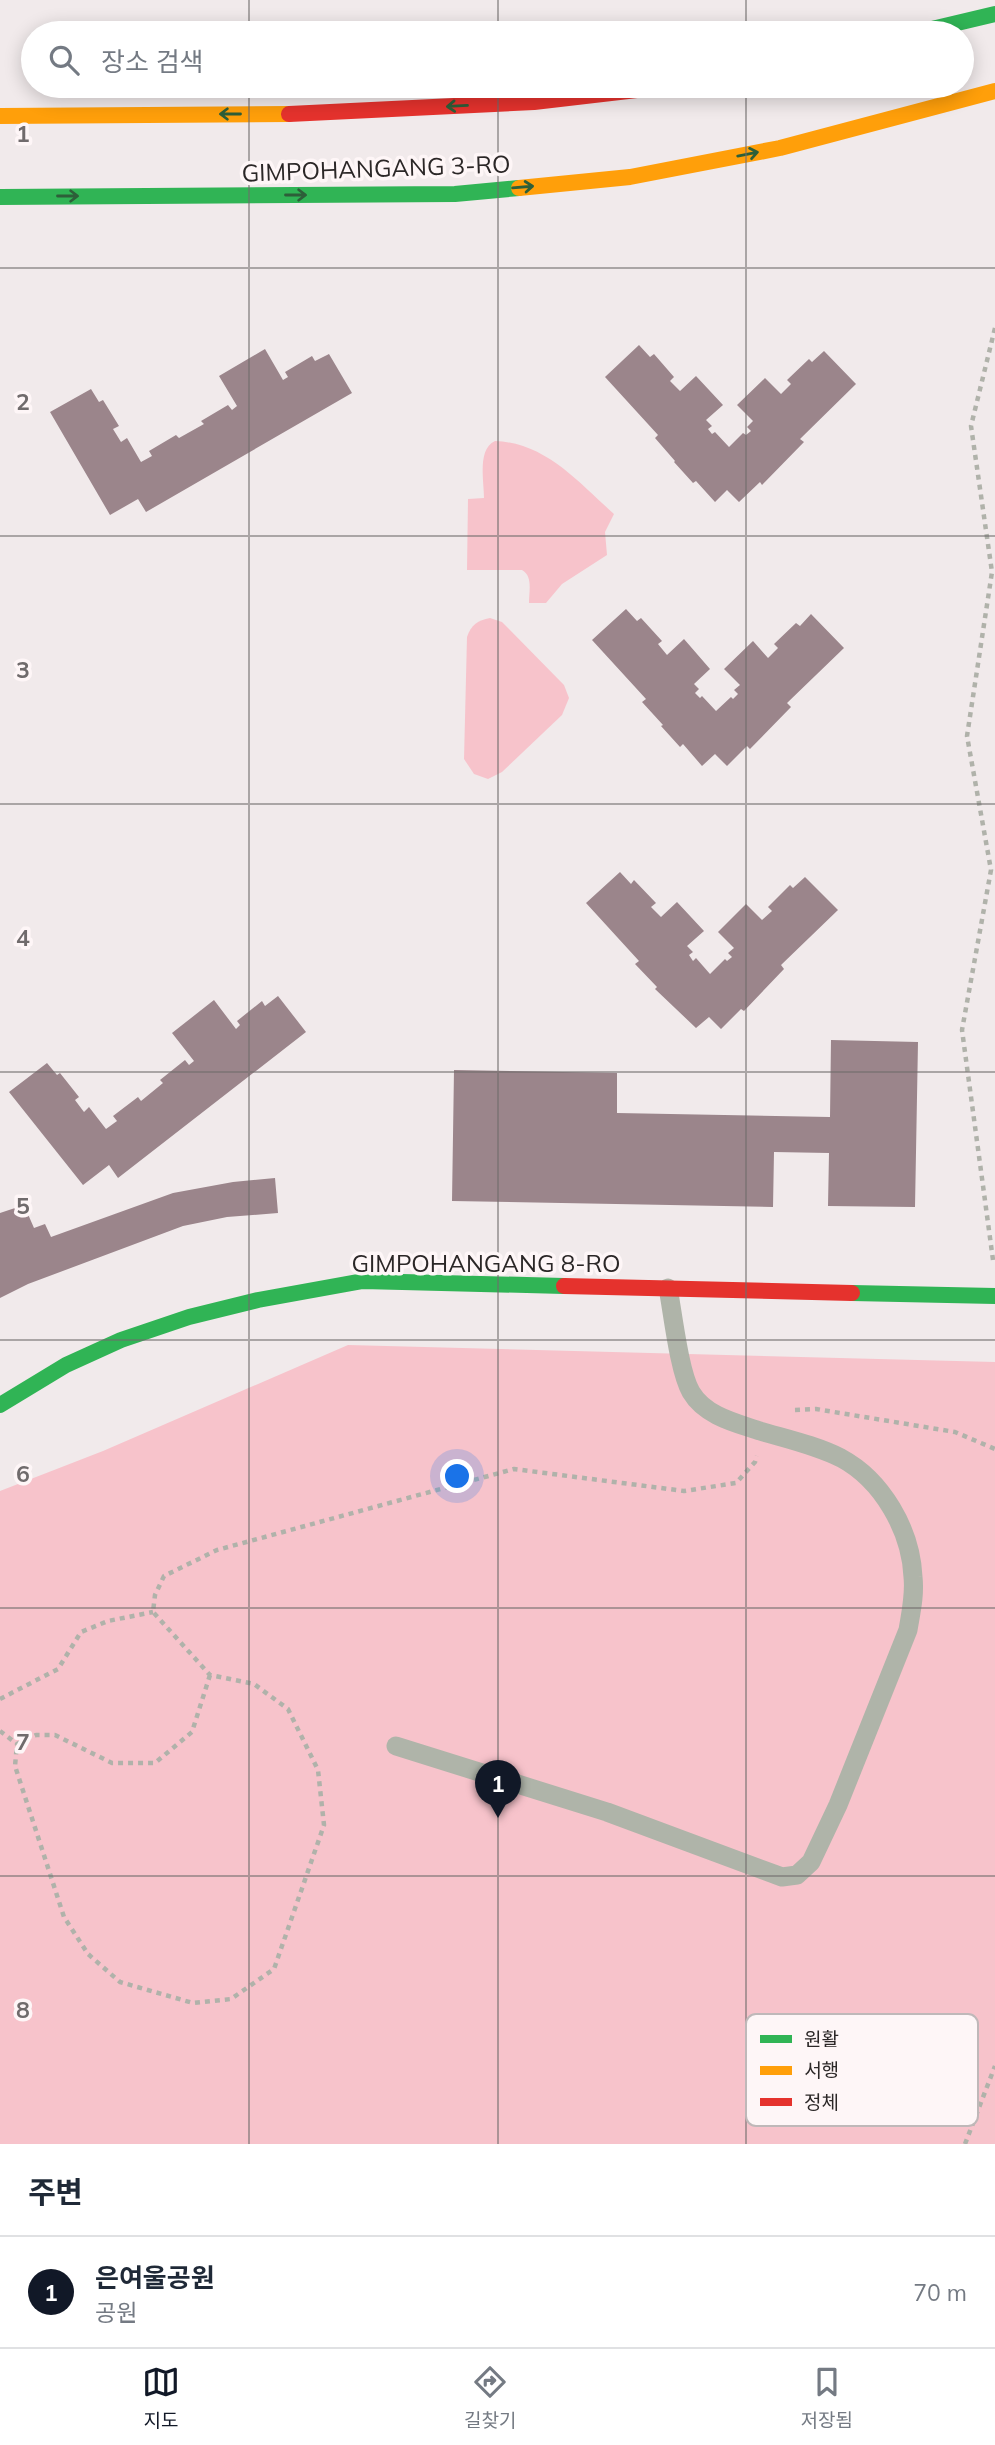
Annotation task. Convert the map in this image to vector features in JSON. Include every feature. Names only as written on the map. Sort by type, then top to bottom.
[{"type":"street","points":[[968,21],[995,15]]},
{"type":"street","name":"GIMPOHANGANG 3-RO","points":[[974,97],[995,92]]},
{"type":"street","points":[[0,116],[315,114],[568,98]]},
{"type":"street","name":"GIMPOHANGANG 3-RO","points":[[0,197],[455,194],[630,177],[780,148],[972,98]]},
{"type":"street","name":"GIMPOHANGANG 8-RO","points":[[0,1405],[88,1354],[161,1325],[261,1298],[363,1281],[995,1296]]},
{"type":"lane","points":[[396,1745],[607,1812],[782,1877],[797,1875],[811,1863],[895,1667],[908,1630],[914,1575],[899,1522],[883,1495],[863,1474],[841,1459],[814,1447],[725,1420],[706,1408],[691,1393],[668,1288]]},
{"type":"path","points":[[993,1263],[962,1030],[991,870],[967,736],[992,572],[971,426],[995,328]]},
{"type":"path","points":[[17,1744],[15,1766],[64,1917],[88,1954],[120,1982],[193,2003],[231,1998],[274,1969],[324,1825],[318,1770],[288,1709],[254,1684],[210,1675],[153,1612],[155,1595],[164,1576],[217,1550],[514,1468],[684,1491],[736,1483],[755,1462],[774,1412],[816,1409],[955,1432],[995,1449]]},
{"type":"path","points":[[0,1699],[58,1669],[81,1632],[108,1621],[153,1612]]},
{"type":"path","points":[[17,1744],[36,1735],[55,1735],[112,1763],[155,1763],[192,1732],[210,1675]]},
{"type":"path","points":[[0,1731],[17,1744]]},
{"type":"path","points":[[978,2110],[995,2066]]},
{"type":"path","points":[[965,2144],[972,2126]]},
{"type":"shaded area","points":[[495,441],[513,443],[546,457],[574,477],[614,514],[605,532],[607,555],[562,584],[546,603],[529,603],[529,580],[522,570],[467,570],[468,499],[484,498],[484,458],[489,445]]},
{"type":"shaded area","points":[[490,618],[506,626],[564,685],[569,698],[562,715],[502,772],[488,779],[474,774],[464,759],[467,637],[476,624]]},
{"type":"shaded area","points":[[348,1345],[995,1362],[995,2144],[0,2144],[0,1491],[103,1451]]},
{"type":"building","points":[[639,345],[650,357],[654,354],[674,377],[670,381],[680,391],[696,376],[723,405],[706,420],[712,426],[708,429],[712,434],[715,432],[729,447],[743,433],[746,435],[751,431],[747,427],[753,421],[737,405],[765,378],[781,394],[791,384],[787,380],[809,359],[812,362],[824,351],[856,384],[800,439],[804,442],[762,485],[760,482],[739,502],[727,490],[715,502],[674,462],[655,438],[658,435],[605,377]]},
{"type":"building","points":[[265,349],[283,380],[288,377],[285,372],[312,356],[315,361],[329,354],[352,393],[146,512],[138,499],[110,515],[50,412],[91,389],[99,402],[103,400],[119,426],[113,429],[121,442],[127,438],[141,462],[152,456],[149,451],[176,435],[179,438],[204,424],[201,421],[228,405],[232,410],[237,406],[219,376]]},
{"type":"building","points":[[626,609],[637,621],[641,618],[662,641],[658,644],[667,655],[684,639],[710,669],[694,684],[699,689],[695,693],[700,698],[702,696],[716,711],[738,694],[734,690],[740,685],[724,669],[753,641],[768,658],[778,648],[774,644],[796,623],[800,626],[811,614],[844,648],[787,703],[791,707],[750,749],[747,746],[727,766],[715,754],[702,766],[683,744],[680,747],[661,726],[663,725],[642,702],[646,699],[592,640]]},
{"type":"building","points":[[620,872],[631,884],[634,880],[656,903],[651,907],[661,917],[677,902],[704,931],[687,946],[693,952],[689,955],[693,961],[696,958],[710,974],[725,959],[727,961],[732,957],[728,953],[734,948],[718,932],[746,904],[762,920],[772,911],[768,907],[790,885],[793,888],[805,877],[838,910],[781,965],[784,969],[744,1011],[741,1009],[721,1029],[709,1017],[696,1028],[655,989],[657,987],[635,964],[639,961],[586,903]]},
{"type":"building","points":[[278,996],[306,1032],[118,1178],[109,1165],[83,1185],[9,1092],[47,1063],[57,1075],[60,1073],[79,1097],[75,1100],[84,1112],[89,1107],[106,1129],[117,1121],[113,1116],[138,1097],[141,1101],[163,1083],[160,1080],[185,1060],[189,1065],[194,1061],[172,1033],[214,1000],[236,1029],[240,1025],[237,1021],[262,1001],[265,1006]]},
{"type":"building","points":[[831,1040],[918,1042],[915,1207],[828,1206],[829,1153],[774,1152],[773,1207],[452,1201],[454,1070],[617,1073],[617,1113],[830,1117]]},
{"type":"building","points":[[275,1178],[278,1213],[227,1217],[183,1226],[28,1284],[0,1298],[0,1213],[24,1205],[34,1228],[45,1224],[51,1237],[173,1193],[233,1182]]},
{"type":"traffic: fast","points":[[966,21],[995,14]]},
{"type":"traffic: fast","points":[[0,197],[455,194],[519,188]]},
{"type":"traffic: fast","points":[[0,1405],[66,1365],[121,1340],[189,1317],[258,1300],[363,1281],[564,1286]]},
{"type":"traffic: fast","points":[[852,1293],[995,1296]]},
{"type":"traffic: slow","points":[[974,97],[995,91]]},
{"type":"traffic: slow","points":[[519,188],[630,177],[780,148],[969,98]]},
{"type":"traffic: slow","points":[[0,116],[289,114]]},
{"type":"traffic: jam","points":[[289,114],[568,98]]},
{"type":"traffic: jam","points":[[564,1286],[852,1293]]},
{"type":"place","name":"은여울공원","points":[[498,1818]]}]
